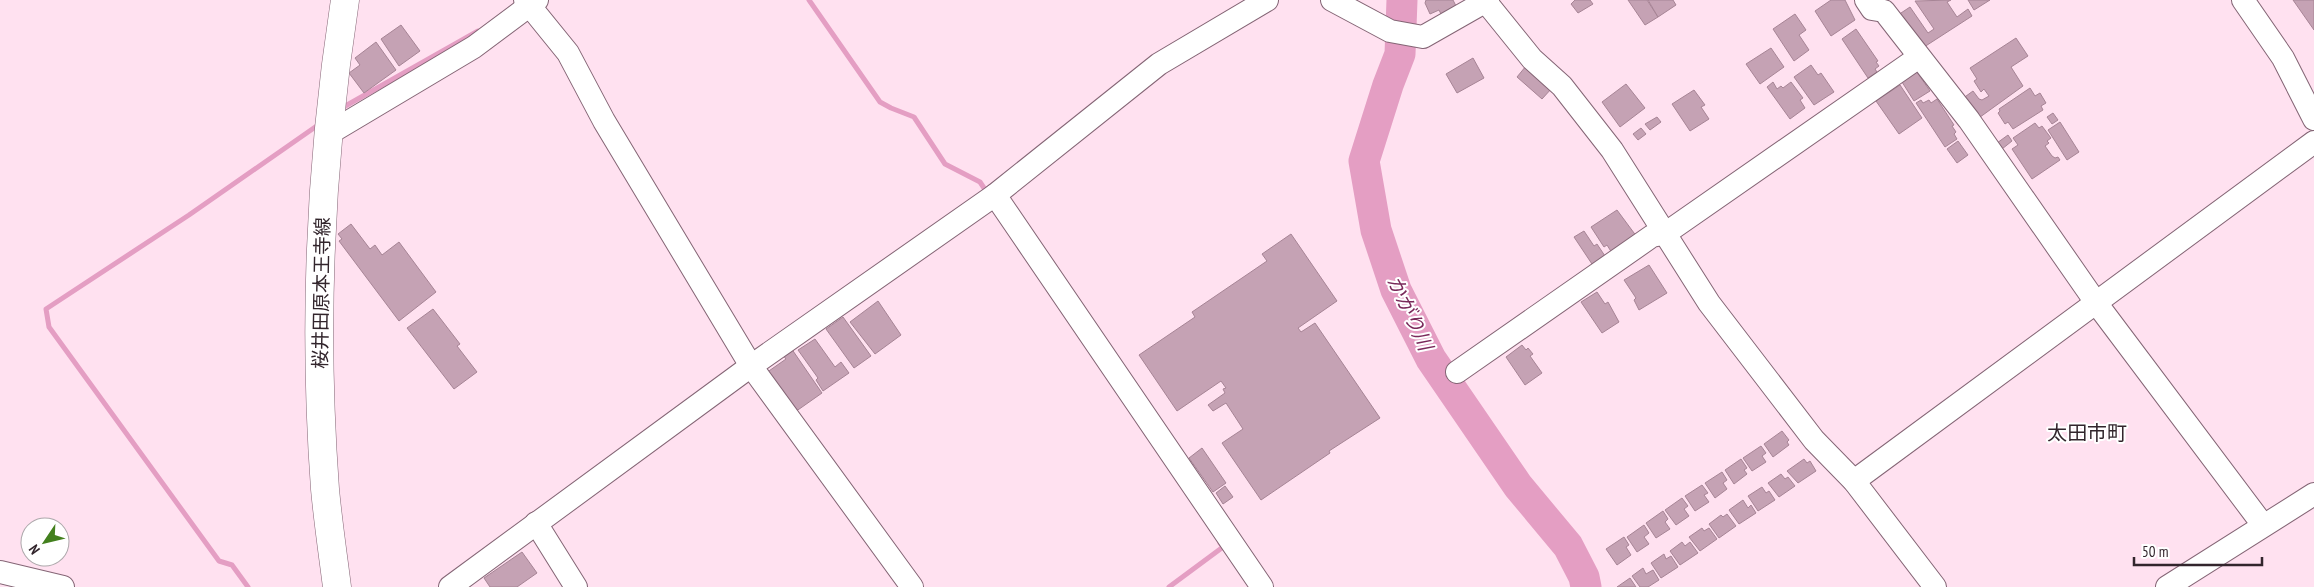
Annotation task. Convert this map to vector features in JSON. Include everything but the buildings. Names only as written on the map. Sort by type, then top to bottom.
[{"type":"main road","name":"桜井田原本王寺線","points":[[337,587],[326,490],[321,396],[320,292],[322,215],[328,134],[345,0]]},
{"type":"street","points":[[450,587],[751,366],[994,195],[1159,64],[1267,0]]},
{"type":"street","points":[[1332,0],[1390,31],[1423,37],[1487,1],[1532,59],[1562,86],[1612,150],[1714,310],[1814,440],[1854,481],[1935,587]]},
{"type":"street","points":[[2243,0],[2283,58],[2314,119]]},
{"type":"street","points":[[328,134],[474,47],[530,2],[568,53],[604,121],[751,366],[912,587]]},
{"type":"street","points":[[1883,4],[1919,57],[1969,120],[2097,304],[2264,525]]},
{"type":"street","points":[[1458,372],[1652,236],[1666,233],[1919,57]]},
{"type":"street","points":[[1854,481],[2097,304],[2314,142]]},
{"type":"street","points":[[994,195],[1262,587]]},
{"type":"street","points":[[2167,587],[2314,494]]},
{"type":"street","points":[[536,524],[576,587]]},
{"type":"street","points":[[0,572],[63,587]]},
{"type":"waterway","points":[[809,0],[880,102],[914,117],[945,164],[980,182],[988,194]]},
{"type":"waterway","name":"かがり川","points":[[1402,0],[1400,54],[1364,161],[1376,230],[1396,290],[1431,359],[1518,486],[1568,546],[1584,577],[1586,587]]},
{"type":"waterway","points":[[340,109],[478,31]]},
{"type":"waterway","points":[[248,587],[232,565],[219,561],[49,327],[46,309],[189,215],[321,123]]},
{"type":"waterway","points":[[1169,587],[1223,547],[1220,543]]},
{"type":"district","name":"太田市町","points":[[2087,433]]}]
